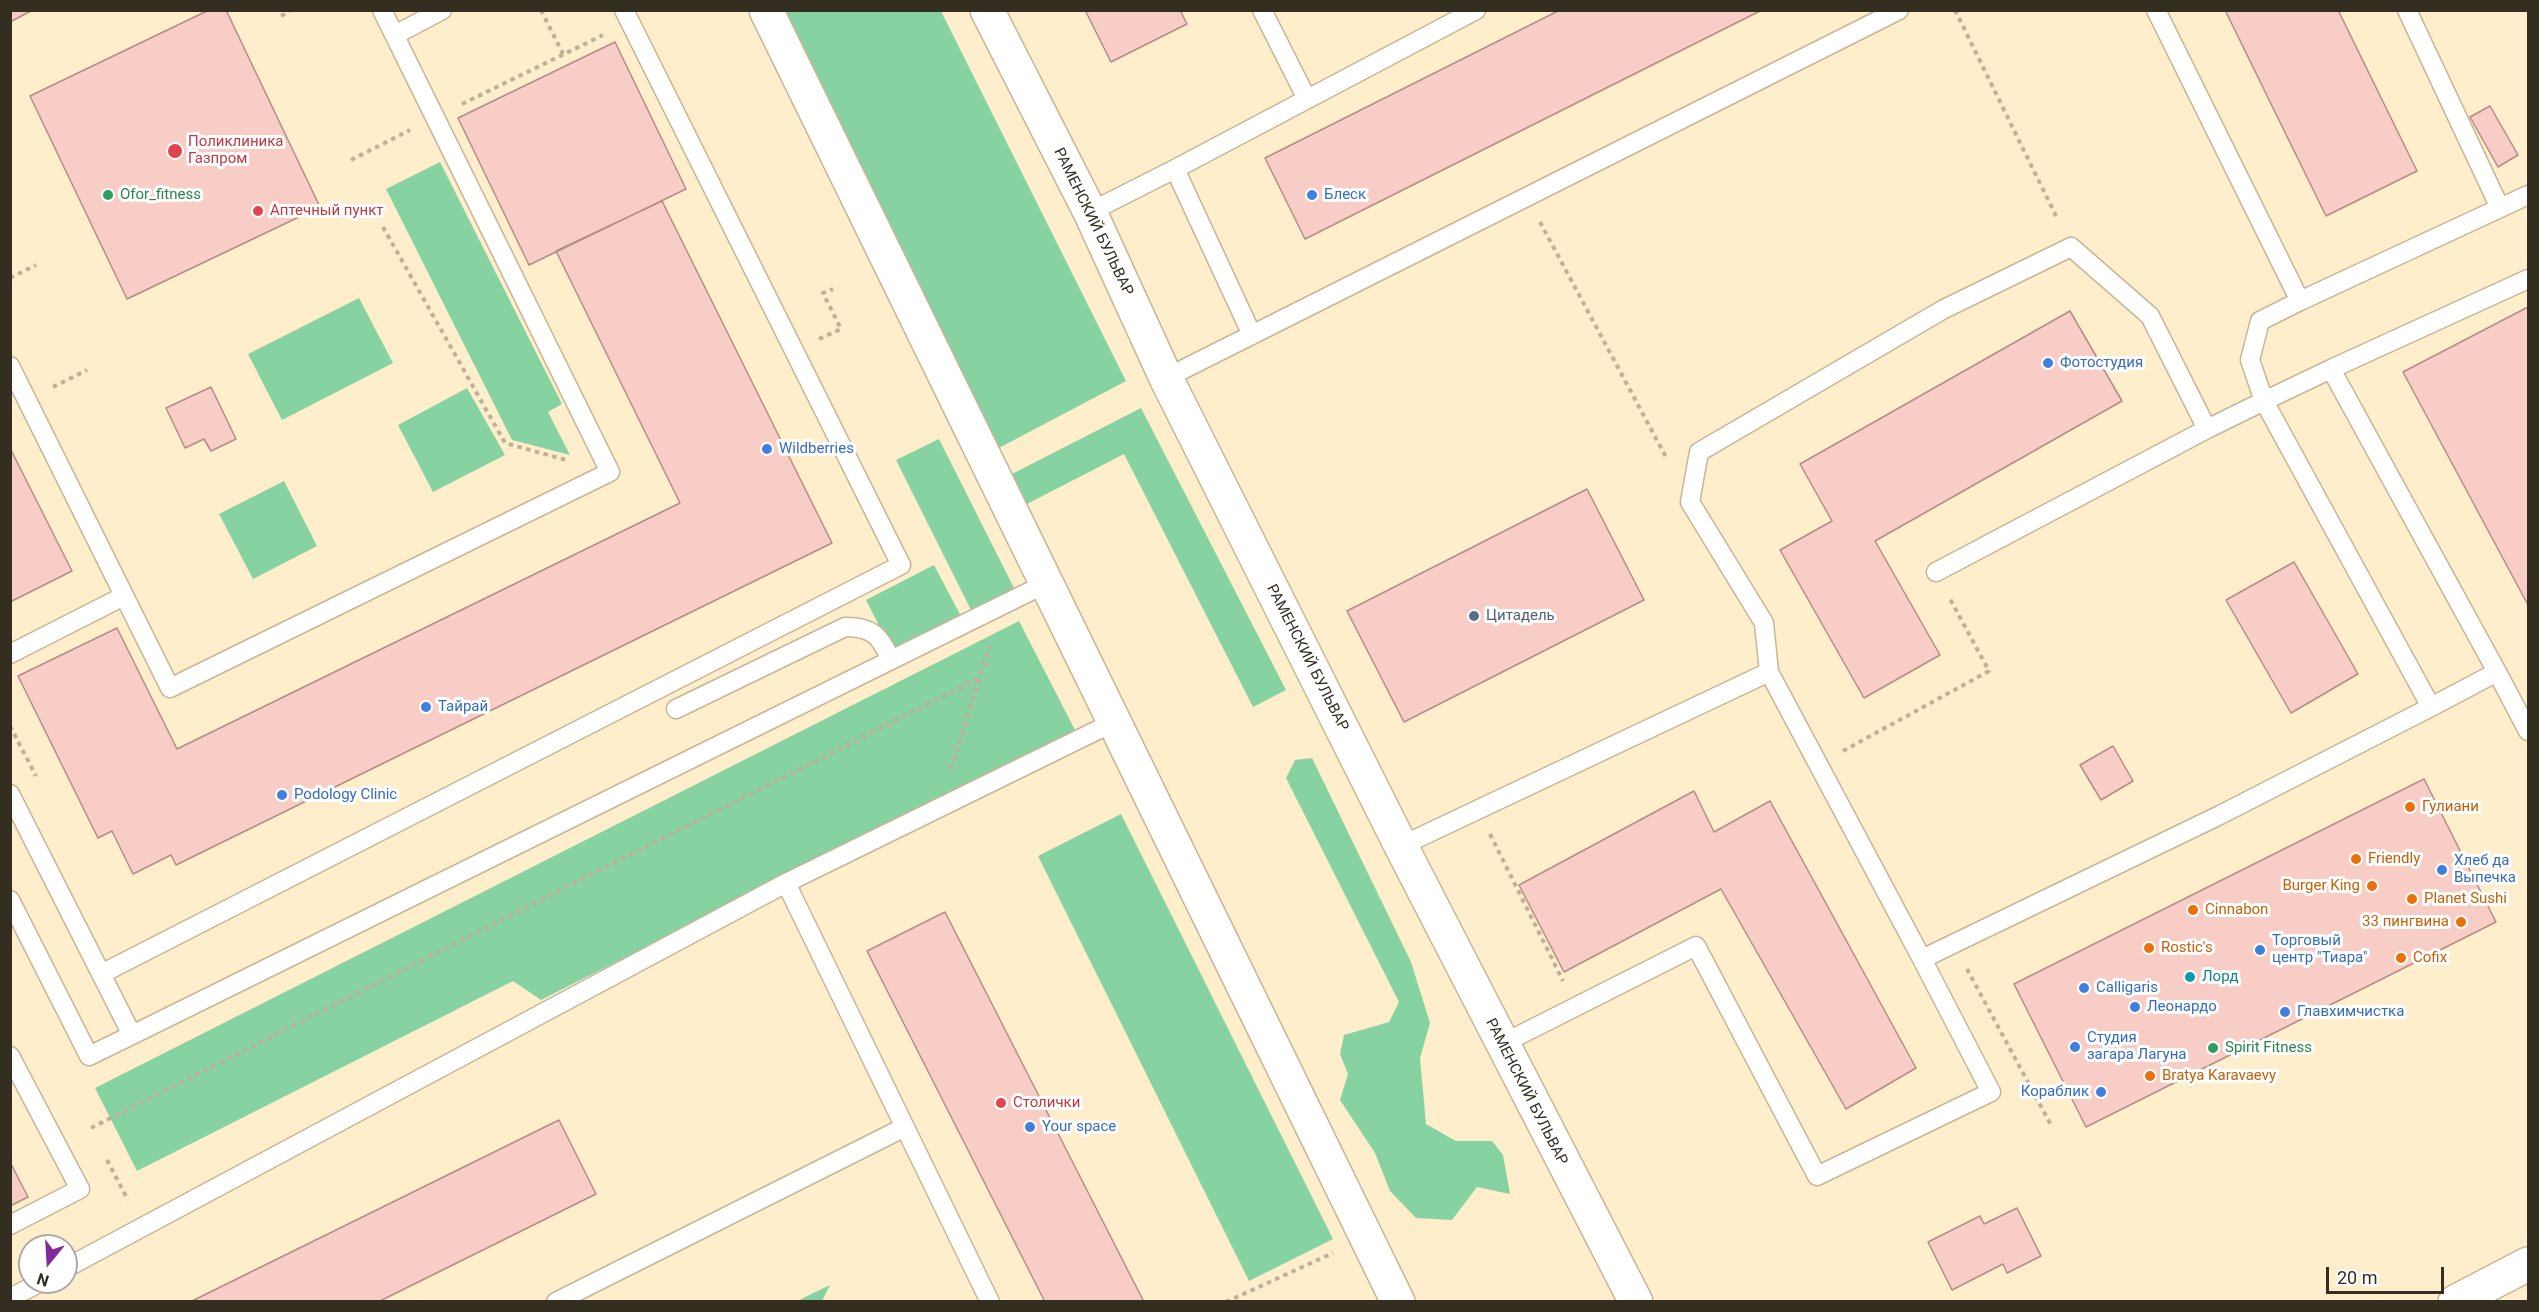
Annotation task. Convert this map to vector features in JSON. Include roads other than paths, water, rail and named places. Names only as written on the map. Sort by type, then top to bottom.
[{"type":"street","points":[[766,10],[1398,1302]]},
{"type":"street","name":"РАМЕНСКИЙ БУЛЬВАР","points":[[987,10],[1090,212],[1166,378],[1629,1295]]},
{"type":"street","points":[[2456,1302],[2529,1264]]},
{"type":"lane","points":[[10,366],[170,688],[610,471],[382,10]]},
{"type":"lane","points":[[394,35],[442,10]]},
{"type":"lane","points":[[1262,10],[1307,99]]},
{"type":"lane","points":[[1090,212],[1476,10]]},
{"type":"lane","points":[[1166,378],[1899,10]]},
{"type":"lane","points":[[2156,10],[2300,301]]},
{"type":"lane","points":[[2407,10],[2500,208]]},
{"type":"lane","points":[[101,974],[901,565],[627,16]]},
{"type":"lane","points":[[1175,169],[1252,335]]},
{"type":"lane","points":[[2431,707],[2264,401],[2250,360],[2260,321],[2529,195]]},
{"type":"lane","points":[[1502,1044],[1696,946],[1818,1176],[1992,1092],[1769,672],[1764,623],[1690,502],[1699,452],[1944,309],[2071,247],[2150,316],[2207,429]]},
{"type":"lane","points":[[1936,572],[2207,429],[2331,369],[2529,279]]},
{"type":"lane","points":[[2331,369],[2497,672],[2523,706],[2529,731]]},
{"type":"lane","points":[[10,900],[89,1056],[1047,584]]},
{"type":"lane","points":[[10,654],[124,596]]},
{"type":"lane","points":[[676,709],[845,627],[861,627],[874,634],[891,660]]},
{"type":"lane","points":[[1401,846],[1769,672]]},
{"type":"lane","points":[[1922,959],[2220,815],[2497,672]]},
{"type":"lane","points":[[78,1262],[786,883],[1114,722]]},
{"type":"lane","points":[[10,794],[132,1035]]},
{"type":"lane","points":[[786,883],[990,1302]]},
{"type":"lane","points":[[10,1056],[80,1189],[10,1225]]},
{"type":"lane","points":[[556,1302],[905,1127]]},
{"type":"place","name":"Поликлиника Газпром","points":[[175,151]]},
{"type":"place","name":"Ofor_fitness","points":[[108,195]]},
{"type":"place","name":"Блеск","points":[[1312,195]]},
{"type":"place","name":"Аптечный пункт","points":[[258,211]]},
{"type":"place","name":"Фотостудия","points":[[2048,363]]},
{"type":"place","name":"Wildberries","points":[[767,449]]},
{"type":"place","name":"Цитадель","points":[[1474,616]]},
{"type":"place","name":"Тайрай","points":[[426,707]]},
{"type":"place","name":"Podology Clinic","points":[[282,795]]},
{"type":"place","name":"Гулиани","points":[[2410,807]]},
{"type":"place","name":"Friendly","points":[[2356,859]]},
{"type":"place","name":"Хлеб да Выпечка","points":[[2442,870]]},
{"type":"place","name":"Burger King","points":[[2372,886]]},
{"type":"place","name":"Planet Sushi","points":[[2412,899]]},
{"type":"place","name":"Cinnabon","points":[[2193,910]]},
{"type":"place","name":"33 пингвина","points":[[2461,922]]},
{"type":"place","name":"Rostic's","points":[[2149,948]]},
{"type":"place","name":"Торговый центр \"Тиара\"","points":[[2260,950]]},
{"type":"place","name":"Cofix","points":[[2401,958]]},
{"type":"place","name":"Лорд","points":[[2190,977]]},
{"type":"place","name":"Calligaris","points":[[2084,988]]},
{"type":"place","name":"Леонардо","points":[[2135,1007]]},
{"type":"place","name":"Главхимчистка","points":[[2285,1012]]},
{"type":"place","name":"Студия загара Лагуна","points":[[2075,1047]]},
{"type":"place","name":"Spirit Fitness","points":[[2213,1048]]},
{"type":"place","name":"Bratya Karavaevy","points":[[2150,1076]]},
{"type":"place","name":"Кораблик","points":[[2101,1092]]},
{"type":"place","name":"Столички","points":[[1001,1103]]},
{"type":"place","name":"Your space","points":[[1030,1127]]}]
